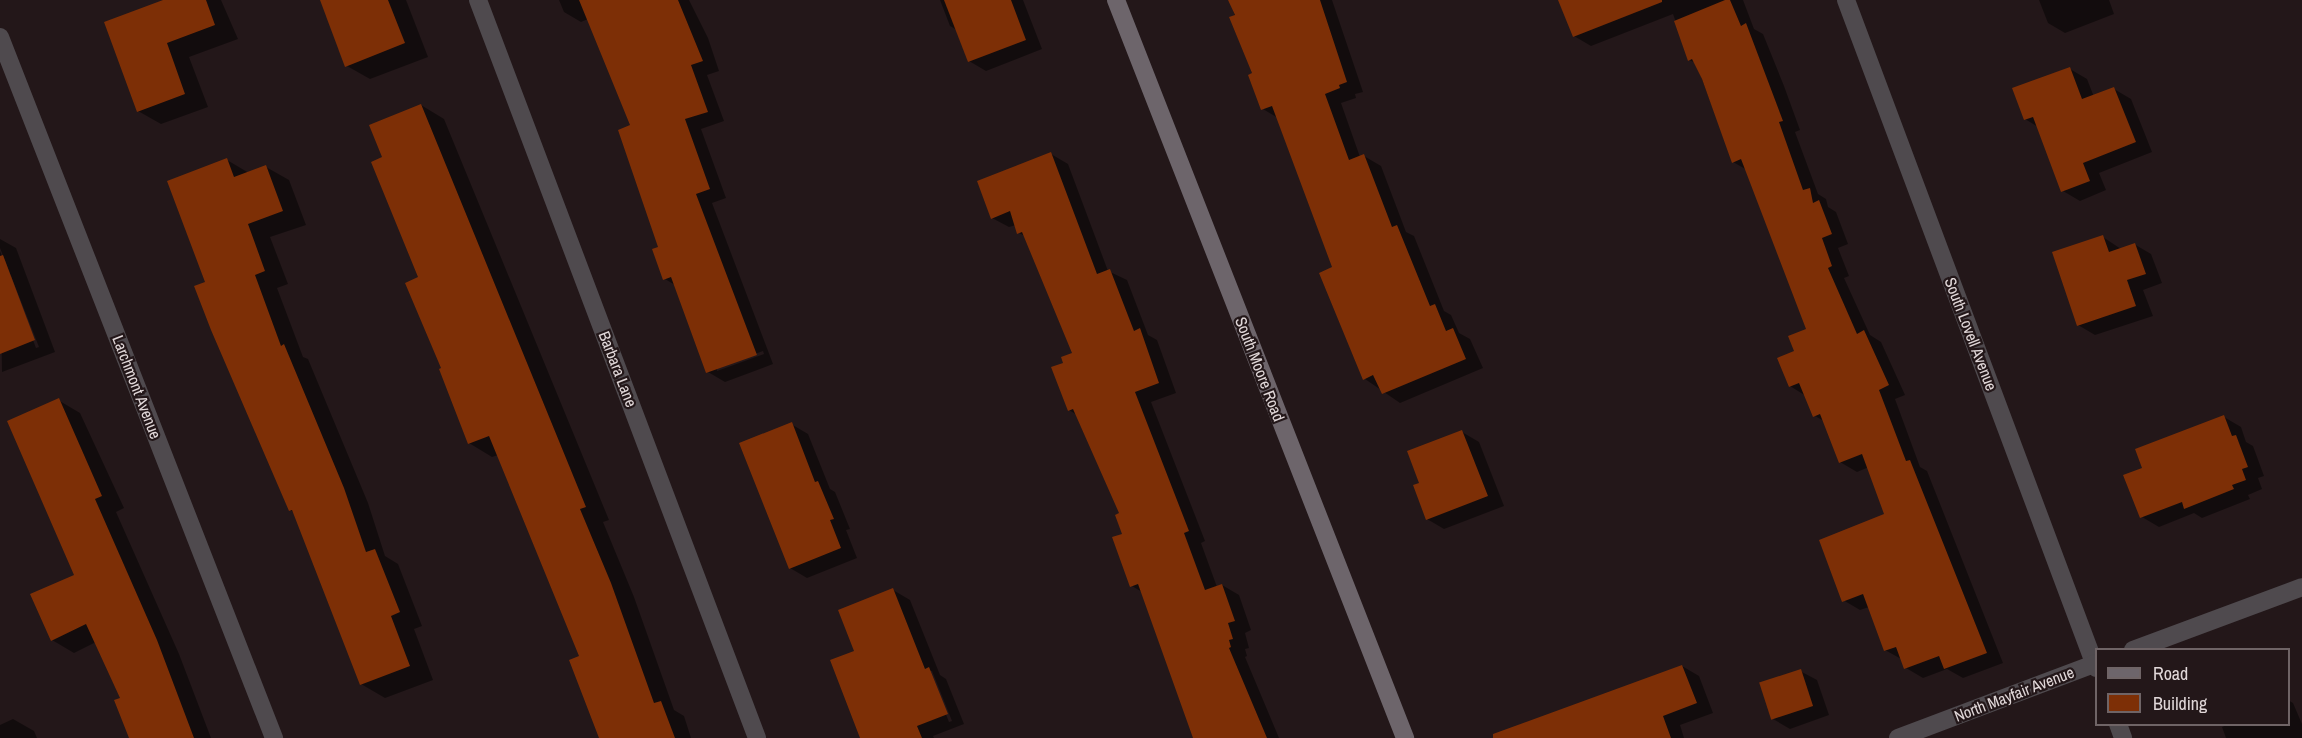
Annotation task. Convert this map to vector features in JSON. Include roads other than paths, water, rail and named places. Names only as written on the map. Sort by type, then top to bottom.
[{"type":"main road","name":"South Moore Road","points":[[1116,0],[1405,738]]},
{"type":"street","name":"Barbara Lane","points":[[478,0],[757,738]]},
{"type":"street","name":"South Lovell Avenue","points":[[1846,0],[2095,662]]},
{"type":"street","name":"Larchmont Avenue","points":[[0,37],[274,738]]},
{"type":"street","points":[[2138,648],[2302,587]]},
{"type":"street","name":"North Mayfair Avenue","points":[[1898,738],[2095,665]]}]
